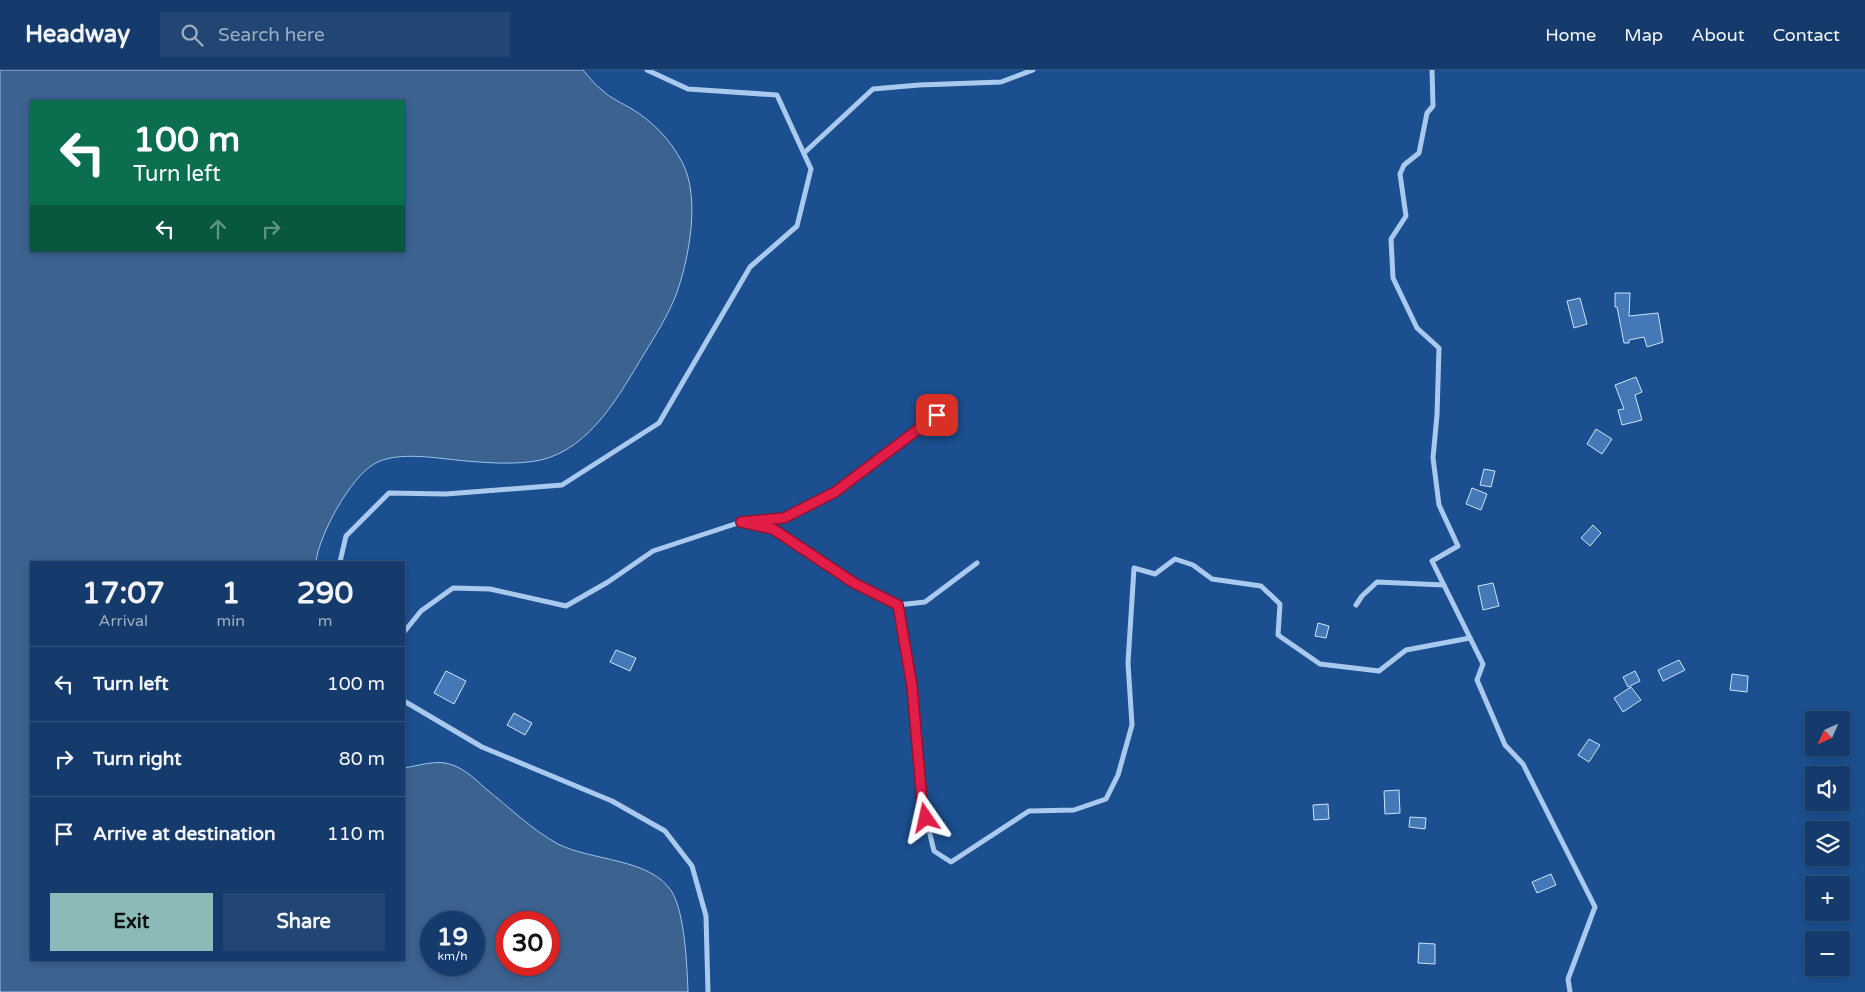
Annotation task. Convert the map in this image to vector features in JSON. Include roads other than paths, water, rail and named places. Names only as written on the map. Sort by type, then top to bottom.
[{"type":"street","points":[[340,561],[346,536],[389,493],[446,494],[562,485],[659,423],[750,267],[797,226],[811,169],[777,94],[688,89],[647,70]]},
{"type":"street","points":[[804,152],[873,89],[1001,82],[1033,70]]},
{"type":"street","points":[[1432,70],[1433,106],[1427,113],[1419,153],[1404,165],[1400,174],[1406,216],[1391,239],[1393,278],[1417,328],[1438,348],[1434,458],[1439,505],[1458,546],[1432,561],[1483,664],[1477,680],[1505,745],[1523,764],[1596,907],[1568,979],[1570,992]]},
{"type":"street","points":[[405,631],[421,611],[453,588],[490,589],[566,606],[608,582],[653,551],[741,522],[784,518],[835,492],[937,415]]},
{"type":"street","points":[[741,522],[773,529],[854,583],[898,605],[925,602],[977,563]]},
{"type":"street","points":[[898,605],[912,686],[922,801],[934,851],[951,862],[1029,811],[1074,810],[1106,799],[1118,775],[1132,725],[1128,663],[1134,568],[1155,574],[1175,559],[1194,565],[1212,579],[1261,586],[1280,604],[1278,634],[1320,664],[1379,671],[1406,650],[1470,638]]},
{"type":"street","points":[[1356,605],[1362,596],[1377,582],[1444,585]]},
{"type":"street","points":[[405,702],[482,746],[612,800],[665,831],[692,866],[706,916],[708,992]]},
{"type":"water","points":[[0,70],[583,70],[605,93],[640,114],[654,125],[666,139],[682,162],[688,176],[692,210],[689,246],[685,264],[676,295],[666,317],[625,386],[602,418],[575,444],[559,454],[532,462],[494,463],[407,456],[395,457],[374,464],[355,481],[337,508],[323,537],[316,561],[30,561],[30,961],[405,961],[405,768],[430,763],[445,763],[467,773],[530,825],[558,844],[572,850],[635,866],[662,881],[672,892],[680,913],[688,992],[0,992]]}]
